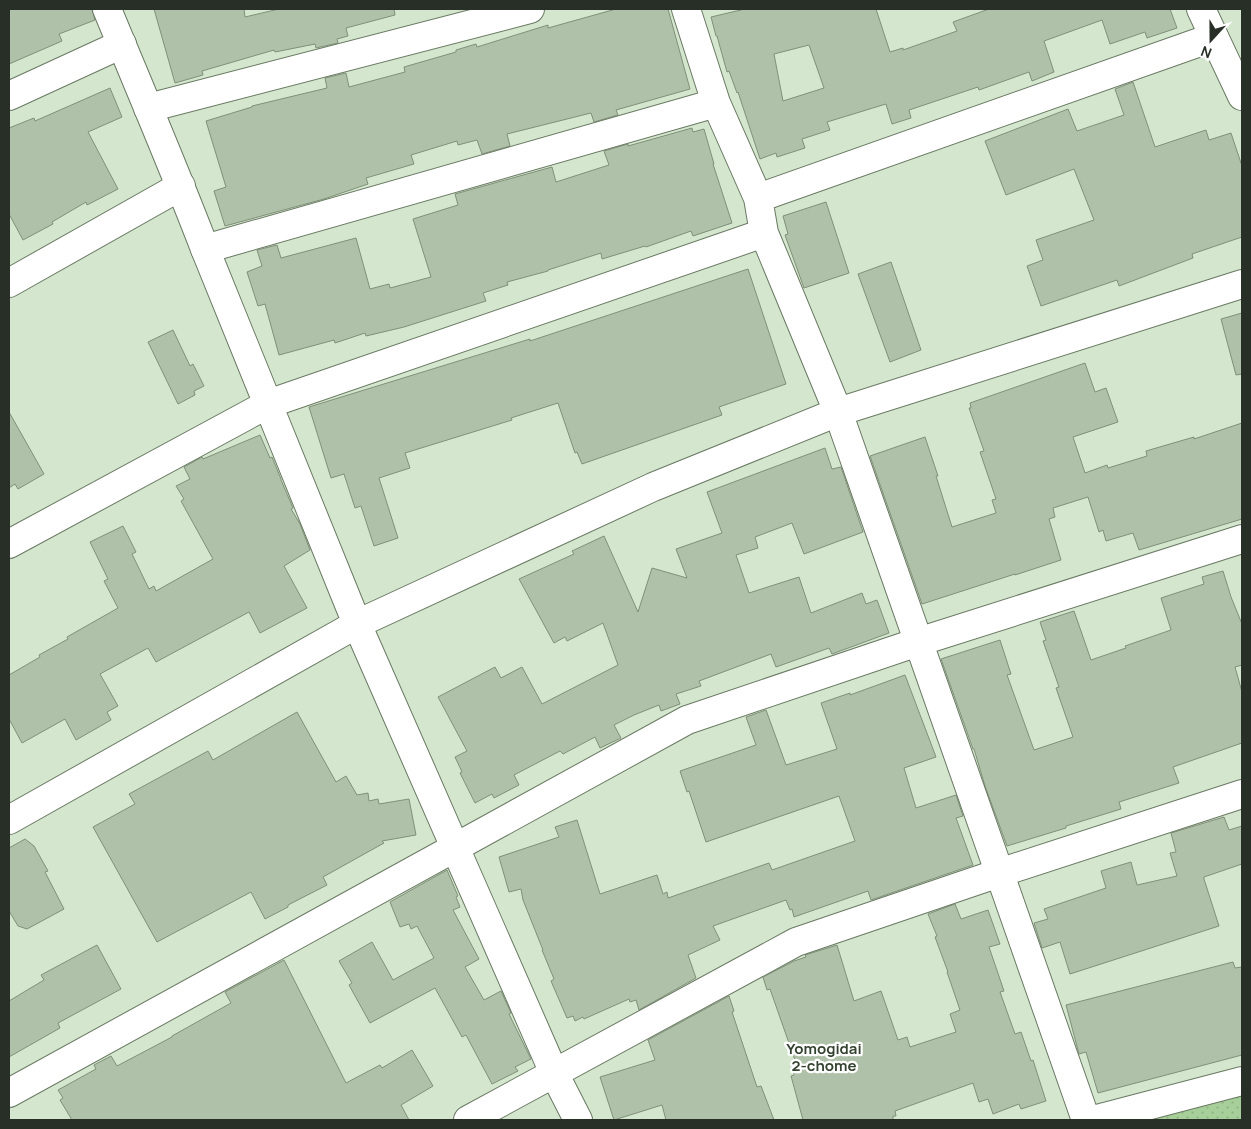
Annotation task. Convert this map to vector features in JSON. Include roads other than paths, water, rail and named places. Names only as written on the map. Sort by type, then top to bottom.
[{"type":"street","points":[[107,9],[181,186],[357,624],[554,1073],[578,1120]]},
{"type":"street","points":[[148,108],[530,9]]},
{"type":"street","points":[[686,9],[716,104],[758,198],[764,233],[838,412],[1086,1120]]},
{"type":"street","points":[[1200,9],[1242,96]]},
{"type":"street","points":[[758,198],[1214,37]]},
{"type":"street","points":[[9,96],[122,44]]},
{"type":"street","points":[[205,249],[716,104]]},
{"type":"street","points":[[9,283],[181,186]]},
{"type":"street","points":[[9,544],[268,404],[764,233]]},
{"type":"street","points":[[9,820],[357,624],[654,487],[838,412],[1242,284]]},
{"type":"street","points":[[9,1094],[687,720],[918,642],[1242,539]]},
{"type":"street","points":[[468,1120],[796,942],[999,873],[1242,794]]},
{"type":"street","points":[[1093,1120],[1242,1081]]},
{"type":"district","name":"Yomogidai 2-chome","points":[[824,1058]]}]
